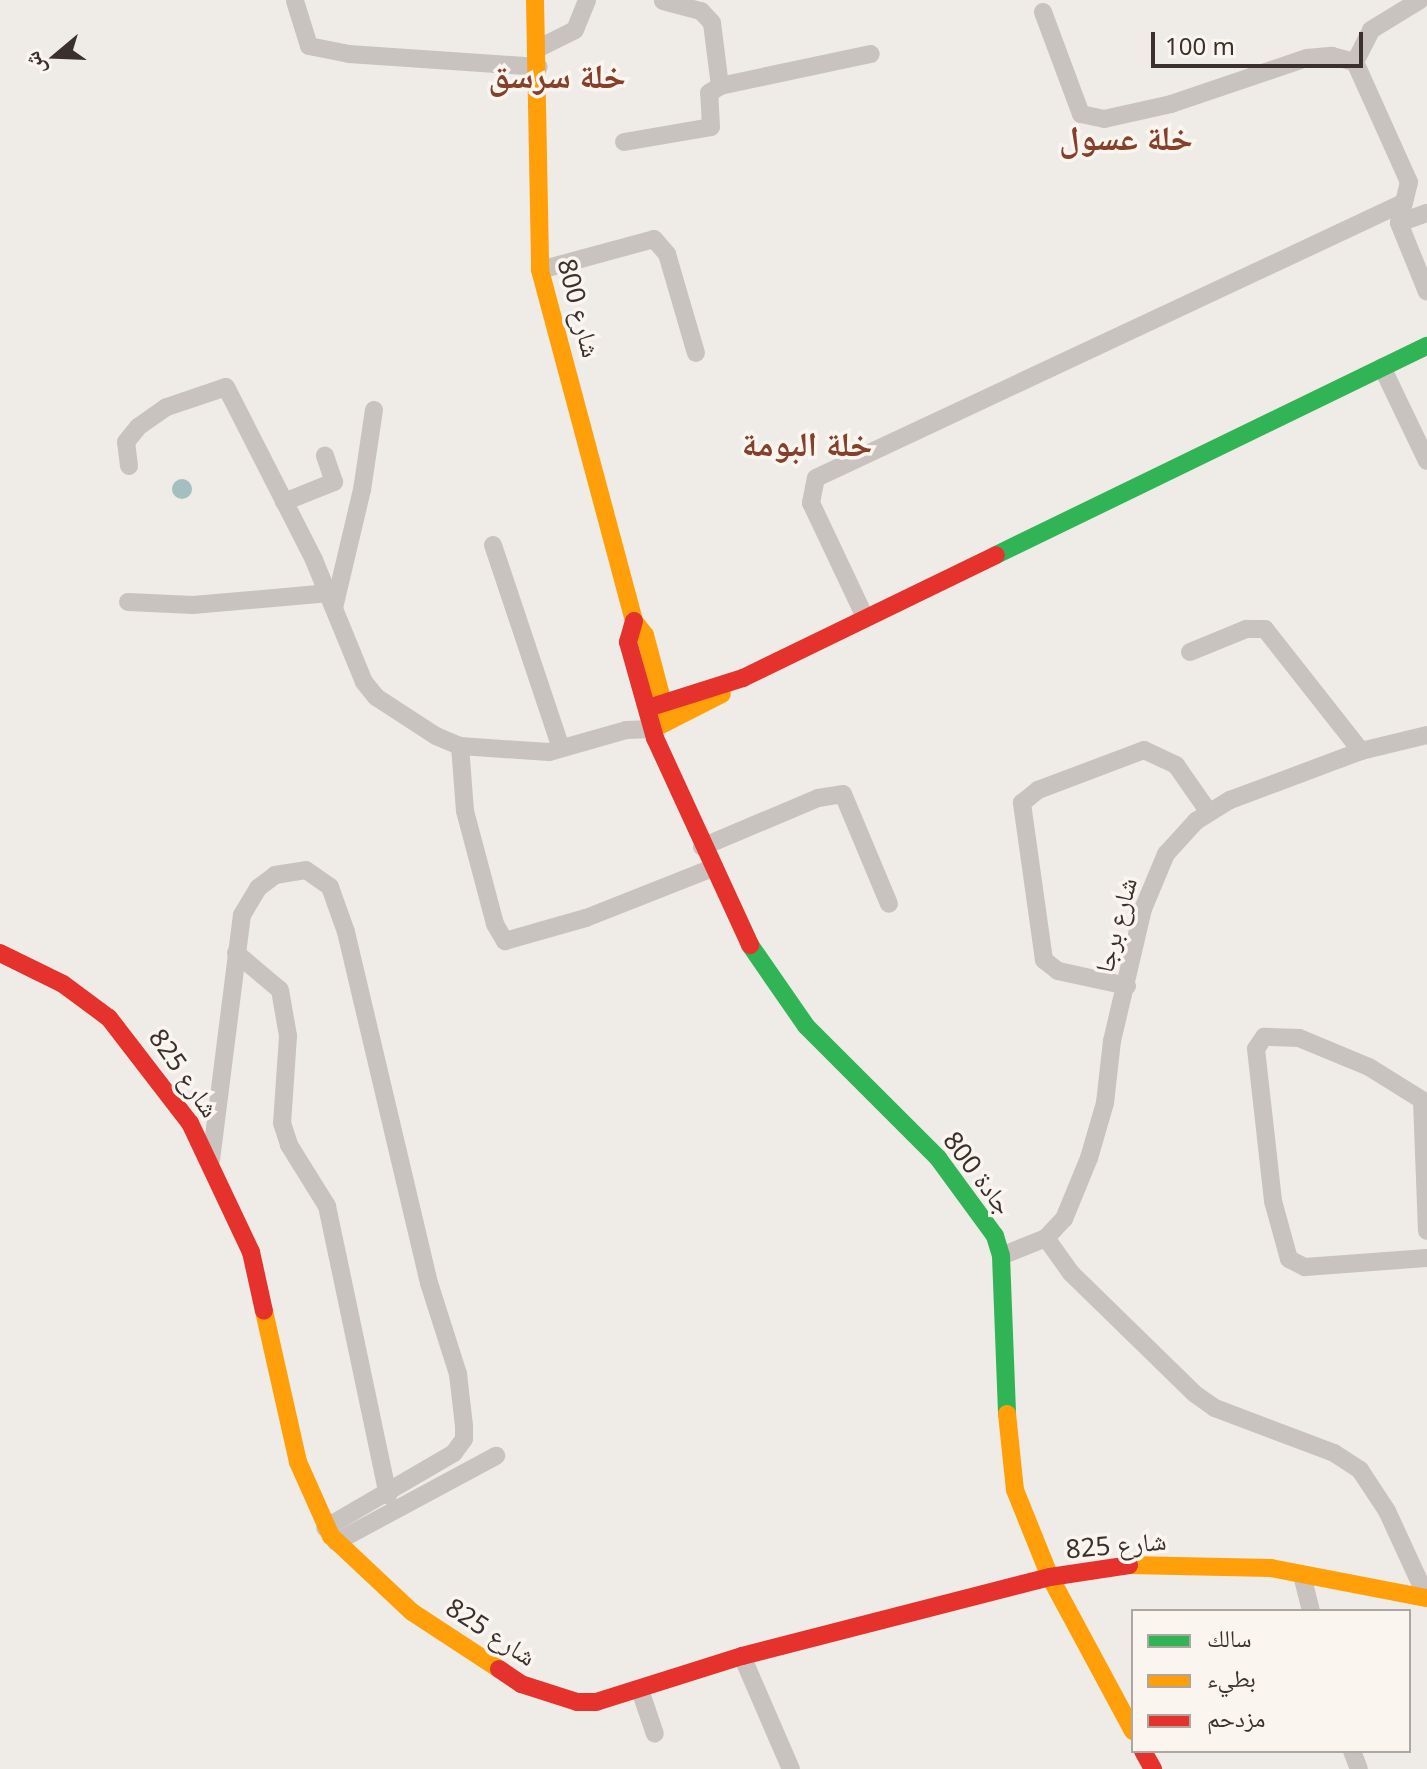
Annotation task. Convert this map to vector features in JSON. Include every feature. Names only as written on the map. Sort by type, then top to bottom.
[{"type":"main road","name":"شارع 800","points":[[535,0],[539,57],[540,270],[634,621],[628,642],[655,704],[682,793]]},
{"type":"main road","points":[[660,726],[743,678],[864,615],[1427,346]]},
{"type":"main road","points":[[655,704],[743,678]]},
{"type":"main road","name":"جادة 800","points":[[682,793],[710,869],[741,933],[783,996],[841,1063],[938,1158],[988,1222],[1001,1256],[1008,1435],[1015,1490],[1050,1577],[1131,1727]]},
{"type":"main road","name":"شارع 825","points":[[2,951],[63,984],[109,1018],[160,1078],[211,1160],[251,1252],[298,1462],[331,1535],[412,1612],[521,1684],[587,1703],[640,1690],[742,1656],[1050,1577],[1131,1565],[1271,1568],[1427,1598]]},
{"type":"street","points":[[295,1],[309,46],[349,54],[539,57],[575,30],[587,0]]},
{"type":"street","points":[[661,0],[701,11],[712,23],[720,86]]},
{"type":"street","points":[[1355,62],[1371,30],[1420,0]]},
{"type":"street","points":[[1043,12],[1087,118],[1171,104],[1307,58],[1332,56],[1355,62]]},
{"type":"street","points":[[624,142],[711,127],[709,93],[720,86],[871,54]]},
{"type":"street","points":[[864,615],[811,503],[816,478],[1401,204],[1411,192],[1409,182],[1355,62]]},
{"type":"street","points":[[1401,204],[1399,223],[1427,292]]},
{"type":"street","points":[[1399,223],[1427,213]]},
{"type":"street","points":[[540,270],[654,239],[667,254],[696,353]]},
{"type":"street","points":[[1382,367],[1427,461]]},
{"type":"street","points":[[129,466],[126,442],[138,427],[167,407],[226,387],[331,601],[364,682],[376,697],[460,746],[561,748],[626,730],[660,726]]},
{"type":"street","points":[[331,601],[362,490],[374,410]]},
{"type":"street","points":[[284,502],[334,482],[325,456]]},
{"type":"street","points":[[493,545],[561,748]]},
{"type":"street","points":[[128,602],[193,605],[331,601]]},
{"type":"street","points":[[1190,652],[1246,629],[1265,629],[1361,751]]},
{"type":"street","points":[[626,730],[655,704]]},
{"type":"street","name":"شارع برجا","points":[[1046,1238],[1064,1219],[1078,1192],[1105,1103],[1127,986],[1152,881],[1166,854],[1208,811],[1361,751],[1427,735]]},
{"type":"street","points":[[460,746],[465,811],[495,924],[505,941],[574,923],[710,869]]},
{"type":"street","points":[[1127,986],[1058,971],[1044,960],[1022,803],[1038,790],[1144,750],[1176,765],[1208,811]]},
{"type":"street","points":[[702,847],[818,798],[843,794],[889,904]]},
{"type":"street","points":[[211,1160],[236,953],[247,904],[275,875],[306,870],[330,887],[346,932],[429,1283],[458,1374],[464,1426],[464,1439],[454,1453],[331,1535]]},
{"type":"street","points":[[236,953],[280,990],[288,1036],[282,1123],[289,1145],[327,1206],[388,1496]]},
{"type":"street","points":[[1427,1231],[1425,1102],[1369,1067],[1299,1038],[1264,1037],[1256,1049],[1273,1201],[1289,1259],[1305,1267],[1427,1258]]},
{"type":"street","points":[[1001,1256],[1046,1238],[1071,1273],[1195,1394],[1215,1408],[1334,1453],[1360,1470],[1387,1511],[1427,1598]]},
{"type":"street","points":[[331,1535],[496,1456]]},
{"type":"street","points":[[1302,1575],[1310,1609]]},
{"type":"street","points":[[742,1656],[791,1769]]},
{"type":"street","points":[[640,1690],[655,1734]]},
{"type":"water","points":[[182,479],[189,482],[192,489],[189,496],[182,499],[175,496],[172,489],[175,482]]},
{"type":"traffic: fast","points":[[996,555],[1427,346]]},
{"type":"traffic: fast","points":[[750,945],[806,1026],[938,1158],[995,1236],[1001,1256],[1007,1414]]},
{"type":"traffic: slow","points":[[535,0],[540,270],[634,621],[645,635],[666,714]]},
{"type":"traffic: slow","points":[[655,728],[722,694]]},
{"type":"traffic: slow","points":[[264,1311],[298,1462],[331,1536],[412,1612],[499,1669]]},
{"type":"traffic: slow","points":[[1007,1414],[1015,1490],[1050,1577],[1131,1727]]},
{"type":"traffic: slow","points":[[1129,1565],[1271,1568],[1427,1598]]},
{"type":"traffic: jam","points":[[648,708],[743,678],[996,555]]},
{"type":"traffic: jam","points":[[634,621],[628,642],[655,738],[750,945]]},
{"type":"traffic: jam","points":[[0,953],[63,984],[109,1018],[190,1123],[251,1252],[264,1311]]},
{"type":"traffic: jam","points":[[499,1669],[521,1684],[577,1702],[596,1702],[742,1656],[1050,1577],[1129,1565]]},
{"type":"traffic: jam","points":[[1144,1753],[1153,1769]]},
{"type":"district","name":"خلة سرسق","points":[[557,76]]},
{"type":"district","name":"خلة عسول","points":[[1126,138]]},
{"type":"district","name":"خلة البومة","points":[[807,444]]}]
